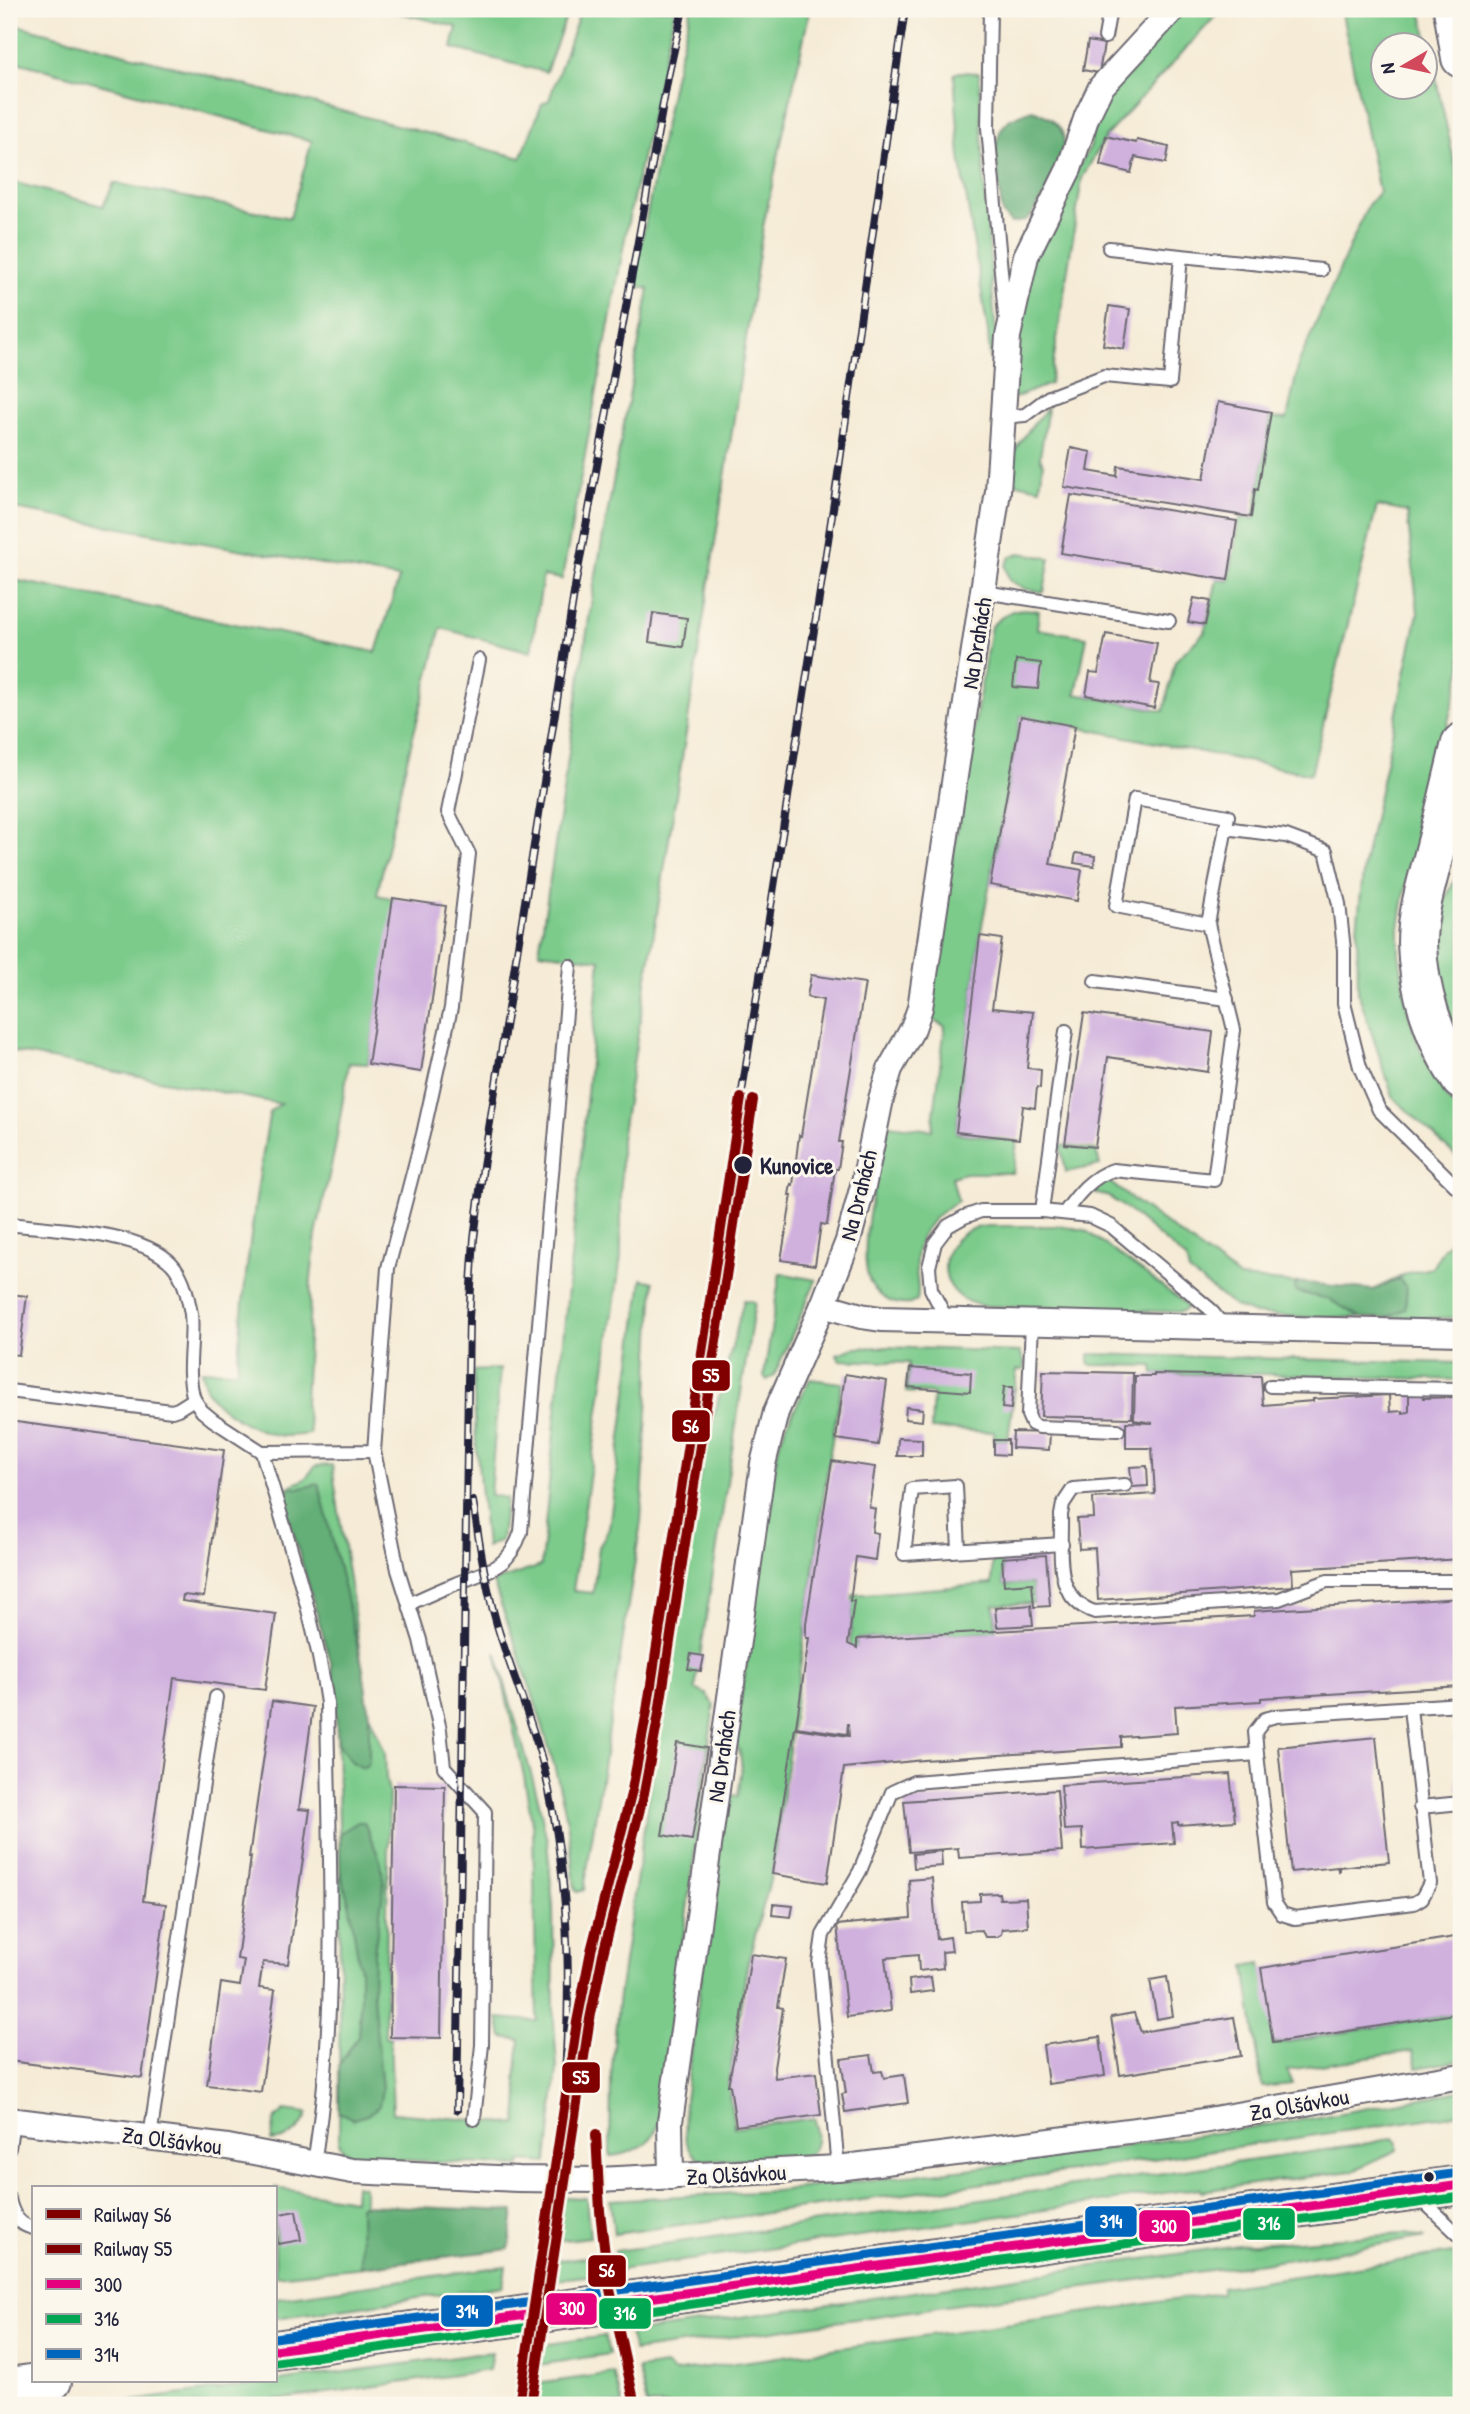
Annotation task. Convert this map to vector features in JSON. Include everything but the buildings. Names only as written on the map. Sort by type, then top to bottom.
[{"type":"main road","points":[[1455,9],[1461,22]]},
{"type":"main road","points":[[1455,9],[1461,58]]},
{"type":"main road","points":[[1461,743],[1423,898],[1417,944],[1422,984],[1440,1042],[1461,1080]]},
{"type":"main road","points":[[1423,898],[1441,867],[1461,843]]},
{"type":"main road","points":[[276,2350],[1461,2185]]},
{"type":"main road","points":[[9,2387],[45,2382]]},
{"type":"street","name":"Na Drahách","points":[[671,2177],[670,2122],[763,1464],[776,1412],[823,1305],[856,1213],[890,1069],[913,1028],[920,1008],[1002,464],[1008,336],[1026,256],[1069,169],[1094,101],[1110,76],[1173,9]]},
{"type":"street","points":[[823,1305],[871,1318],[1461,1334]]},
{"type":"street","name":"Za Olšávkou","points":[[11,2120],[228,2147],[352,2171],[597,2180],[838,2168],[1191,2123],[1461,2076]]},
{"type":"lane","points":[[990,9],[988,128],[1008,336]]},
{"type":"lane","points":[[1105,37],[1110,9]]},
{"type":"lane","points":[[1108,248],[1321,270]]},
{"type":"lane","points":[[1003,416],[1025,415],[1049,397],[1104,376],[1170,382],[1181,256]]},
{"type":"lane","points":[[984,592],[1170,621]]},
{"type":"lane","points":[[474,2119],[482,2045],[485,1812],[444,1766],[440,1730],[423,1653],[398,1570],[374,1451],[388,1268],[423,1134],[452,995],[469,853],[448,812],[479,660]]},
{"type":"lane","points":[[1065,1212],[1089,1183],[1113,1170],[1214,1180],[1234,1030],[1208,924],[1228,816],[1135,799],[1115,906],[1208,924]]},
{"type":"lane","points":[[1225,828],[1286,836],[1326,850],[1339,904],[1344,950],[1344,1003],[1360,1067],[1379,1110],[1461,1191]]},
{"type":"lane","points":[[409,1604],[496,1569],[510,1555],[521,1532],[570,967]]},
{"type":"lane","points":[[1095,981],[1227,999]]},
{"type":"lane","points":[[1042,1211],[1066,1031]]},
{"type":"lane","points":[[947,1320],[931,1289],[929,1267],[935,1243],[948,1226],[981,1211],[1042,1211],[1090,1216],[1111,1226],[1210,1309],[1224,1327]]},
{"type":"lane","points":[[9,1224],[120,1238],[139,1243],[171,1263],[178,1272],[189,1301],[190,1381],[194,1399],[202,1411],[213,1420],[262,1452],[374,1451]]},
{"type":"lane","points":[[1032,1323],[1028,1415],[1030,1422],[1036,1427],[1118,1430]]},
{"type":"lane","points":[[1270,1386],[1461,1389]]},
{"type":"lane","points":[[9,1391],[172,1411],[194,1399]]},
{"type":"lane","points":[[262,1452],[321,1658],[327,1703],[328,2028],[322,2112],[314,2163]]},
{"type":"lane","points":[[1125,1485],[1073,1489],[1063,1504],[1063,1576],[1068,1593],[1084,1609],[1095,1612],[1279,1599],[1327,1581],[1461,1581]]},
{"type":"lane","points":[[959,1550],[956,1486],[912,1489],[904,1554],[1062,1544]]},
{"type":"lane","points":[[150,2137],[216,1697]]},
{"type":"lane","points":[[1409,1708],[1430,1883],[1422,1898],[1407,1904],[1288,1917],[1277,1910],[1274,1902],[1255,1732],[1265,1719],[1276,1716],[1461,1704]]},
{"type":"lane","points":[[838,2168],[818,1963],[828,1924],[860,1871],[892,1792],[914,1782],[1257,1754]]},
{"type":"lane","points":[[1420,1807],[1461,1802]]},
{"type":"lane","points":[[9,2148],[11,2120]]},
{"type":"lane","points":[[1414,2192],[1461,2236]]},
{"type":"lane","points":[[9,2199],[12,2213],[24,2226],[32,2228]]},
{"type":"green space","points":[[384,9],[569,9],[546,72],[452,48],[457,27]]},
{"type":"green space","points":[[581,9],[675,9],[629,217],[562,579],[543,576],[531,652],[441,628],[405,768],[377,895],[395,899],[368,1064],[349,1063],[335,1148],[316,1235],[305,1402],[310,1434],[273,1434],[241,1421],[221,1407],[208,1392],[201,1370],[237,1371],[246,1273],[270,1111],[281,1104],[9,1051],[9,579],[376,652],[399,578],[9,508],[9,181],[103,206],[114,183],[290,218],[312,141],[9,60],[9,23],[521,158],[542,104],[549,100]]},
{"type":"green space","points":[[691,9],[810,9],[763,227],[621,1139],[621,1257],[573,1591],[593,1593],[599,1547],[609,1528],[642,1279],[654,1282],[641,1522],[584,1890],[577,1892],[566,1817],[547,1740],[493,1582],[541,1566],[600,960],[539,952],[594,585],[649,289],[633,285],[674,77]]},
{"type":"green space","points":[[1182,9],[1222,9],[1106,136],[1082,178],[1050,384],[1009,400],[1027,265],[1091,145],[1092,122],[1101,102]]},
{"type":"green space","points":[[1341,9],[1421,9],[1426,32],[1368,32],[1368,102],[1438,102],[1438,87],[1461,193],[1461,671],[1405,890],[1399,928],[1399,953],[1408,1012],[1419,1046],[1445,1096],[1461,1115],[1461,1161],[1393,1097],[1358,992],[1357,928],[1364,865],[1418,613],[1407,512],[1377,506],[1311,774],[1021,716],[980,936],[956,1133],[1017,1141],[1013,1173],[965,1173],[952,1177],[958,1201],[933,1220],[918,1246],[917,1300],[910,1304],[890,1301],[874,1289],[868,1276],[868,1223],[889,1125],[932,1130],[945,1026],[926,1017],[991,626],[1013,611],[1039,611],[1037,629],[1087,637],[1076,694],[1164,711],[1175,661],[1205,632],[1217,579],[1229,581],[1240,518],[1254,519],[1270,418],[1287,419],[1299,362],[1368,205],[1379,192]]},
{"type":"green space","points":[[979,73],[996,338],[990,361],[988,332],[960,157],[954,74]]},
{"type":"green space","points":[[1032,110],[1047,117],[1060,128],[1064,146],[1057,168],[1039,204],[1027,219],[1011,223],[1002,213],[995,147],[1001,129],[1010,119]]},
{"type":"green space","points":[[1048,407],[1040,457],[1043,464],[1040,488],[1012,482],[1015,451]]},
{"type":"green space","points":[[1020,553],[1050,558],[1044,592],[1025,589],[1009,580],[1005,566],[1010,557]]},
{"type":"green space","points":[[1461,869],[1461,1040],[1443,993],[1437,941],[1444,903]]},
{"type":"green space","points":[[1060,1145],[1096,1150],[1100,1165],[1066,1172]]},
{"type":"green space","points":[[1105,1179],[1240,1278],[1373,1290],[1408,1273],[1432,1268],[1443,1249],[1456,1235],[1461,1218],[1461,1318],[1303,1317],[1255,1314],[1236,1307],[1189,1272],[1186,1259],[1128,1210],[1109,1197],[1095,1193],[1098,1185]]},
{"type":"green space","points":[[988,1226],[1060,1226],[1085,1230],[1186,1304],[1187,1308],[1181,1312],[984,1306],[966,1300],[954,1291],[947,1278],[945,1264],[957,1239],[970,1230]]},
{"type":"green space","points":[[780,1273],[816,1280],[774,1376],[767,1380],[764,1376]]},
{"type":"green space","points":[[1399,1279],[1407,1288],[1405,1309],[1386,1318],[1362,1318],[1328,1299],[1297,1292],[1294,1288],[1297,1282],[1373,1290]]},
{"type":"green space","points":[[744,1300],[755,1302],[695,1689],[706,1694],[714,1705],[659,2121],[647,2142],[627,2153],[610,2156],[611,2077],[618,2002],[685,1554],[702,1463]]},
{"type":"green space","points":[[854,1348],[1020,1352],[1024,1370],[1017,1370],[1008,1440],[994,1440],[994,1432],[931,1429],[933,1394],[906,1392],[909,1363],[840,1360],[837,1354]]},
{"type":"green space","points":[[1089,1354],[1461,1363],[1461,1380],[1263,1374],[1154,1374],[1153,1366],[1089,1365]]},
{"type":"green space","points":[[500,1369],[490,1495],[506,1498],[501,1540],[486,1547],[476,1443],[473,1371]]},
{"type":"green space","points":[[810,1379],[842,1383],[829,1458],[772,1873],[747,1966],[728,2085],[734,2128],[815,2118],[816,2141],[812,2151],[802,2158],[704,2160],[696,2157],[687,2144],[684,2126],[685,2100],[726,1794],[738,1796],[741,1761],[735,1741],[779,1445]]},
{"type":"green space","points":[[332,1465],[369,1714],[385,1752],[389,1793],[385,2037],[390,2037],[393,2113],[517,2124],[519,2095],[516,2078],[520,2040],[502,2037],[498,2018],[537,2021],[533,1829],[496,1652],[538,1798],[547,1841],[553,1905],[557,2069],[547,2163],[521,2161],[520,2166],[352,2157],[343,2150],[339,2142],[340,1870],[336,1692],[329,1650],[283,1501],[288,1488],[305,1479],[315,1466]]},
{"type":"green space","points":[[319,1484],[363,1669],[369,1714],[369,1763],[363,1768],[352,1762],[338,1743],[331,1662],[280,1488],[301,1488]]},
{"type":"green space","points":[[1002,1561],[1004,1585],[1032,1583],[1034,1603],[994,1605],[996,1631],[857,1639],[857,1649],[850,1646],[853,1595],[992,1584],[992,1562]]},
{"type":"green space","points":[[358,1822],[364,1822],[381,1862],[384,1886],[374,1953],[373,1996],[382,2089],[379,2106],[367,2115],[353,2119],[339,2112],[339,2065],[358,2036],[360,1970],[350,1907],[340,1870],[340,1833]]},
{"type":"green space","points":[[1261,1963],[1275,2044],[1461,2013],[1461,2060],[1417,2068],[1413,2051],[1287,2070],[1293,2084],[1262,2087],[1245,1966]]},
{"type":"green space","points":[[1461,2091],[1460,2114],[614,2234],[610,2200],[775,2191],[992,2166],[1314,2118]]},
{"type":"green space","points":[[284,2110],[308,2113],[294,2133],[284,2139],[271,2141],[275,2119]]},
{"type":"green space","points":[[1393,2138],[1397,2143],[1397,2150],[1352,2171],[1201,2191],[1200,2188],[619,2270],[615,2251],[1360,2145]]},
{"type":"green space","points":[[355,2185],[364,2187],[364,2267],[276,2276],[276,2188],[354,2200]]},
{"type":"green space","points":[[563,2197],[586,2198],[590,2237],[555,2241]]},
{"type":"green space","points":[[360,2206],[514,2211],[509,2249],[361,2267]]},
{"type":"green space","points":[[1405,2234],[1426,2237],[1292,2259],[634,2351],[629,2333],[1239,2245]]},
{"type":"green space","points":[[1452,2253],[1461,2266],[1461,2405],[647,2405],[638,2369],[665,2365],[673,2372],[1221,2293],[1221,2287]]},
{"type":"green space","points":[[591,2256],[594,2275],[550,2280],[553,2261]]},
{"type":"green space","points":[[506,2266],[503,2286],[276,2318],[276,2298]]},
{"type":"green space","points":[[605,2336],[609,2354],[538,2365],[541,2345]]},
{"type":"green space","points":[[492,2352],[489,2370],[244,2405],[103,2405]]},
{"type":"green space","points":[[614,2373],[623,2405],[532,2405],[536,2384]]},
{"type":"railway","points":[[457,2110],[469,1318],[474,1239],[483,1166],[576,581],[668,77],[683,9]]},
{"type":"railway","points":[[741,1098],[834,502],[905,9]]},
{"type":"railway","points":[[473,1501],[492,1607],[540,1752],[554,1814],[565,1906],[568,1998],[560,2138]]},
{"type":"rail line","name":"S6","points":[[519,2405],[577,2022],[591,1951],[632,1790],[647,1711],[741,1098]]},
{"type":"rail line","name":"S5","points":[[531,2405],[589,2024],[603,1954],[644,1793],[659,1713],[753,1100]]},
{"type":"rail line","name":"S6","points":[[596,2134],[600,2211],[608,2280],[635,2405]]},
{"type":"transit line","name":"314","points":[[276,2338],[1459,2173]]},
{"type":"transit line","name":"300","points":[[276,2350],[1461,2185]]},
{"type":"transit line","name":"316","points":[[277,2362],[1461,2197]]},
{"type":"place","name":"Kunovice","points":[[743,1165]]}]
